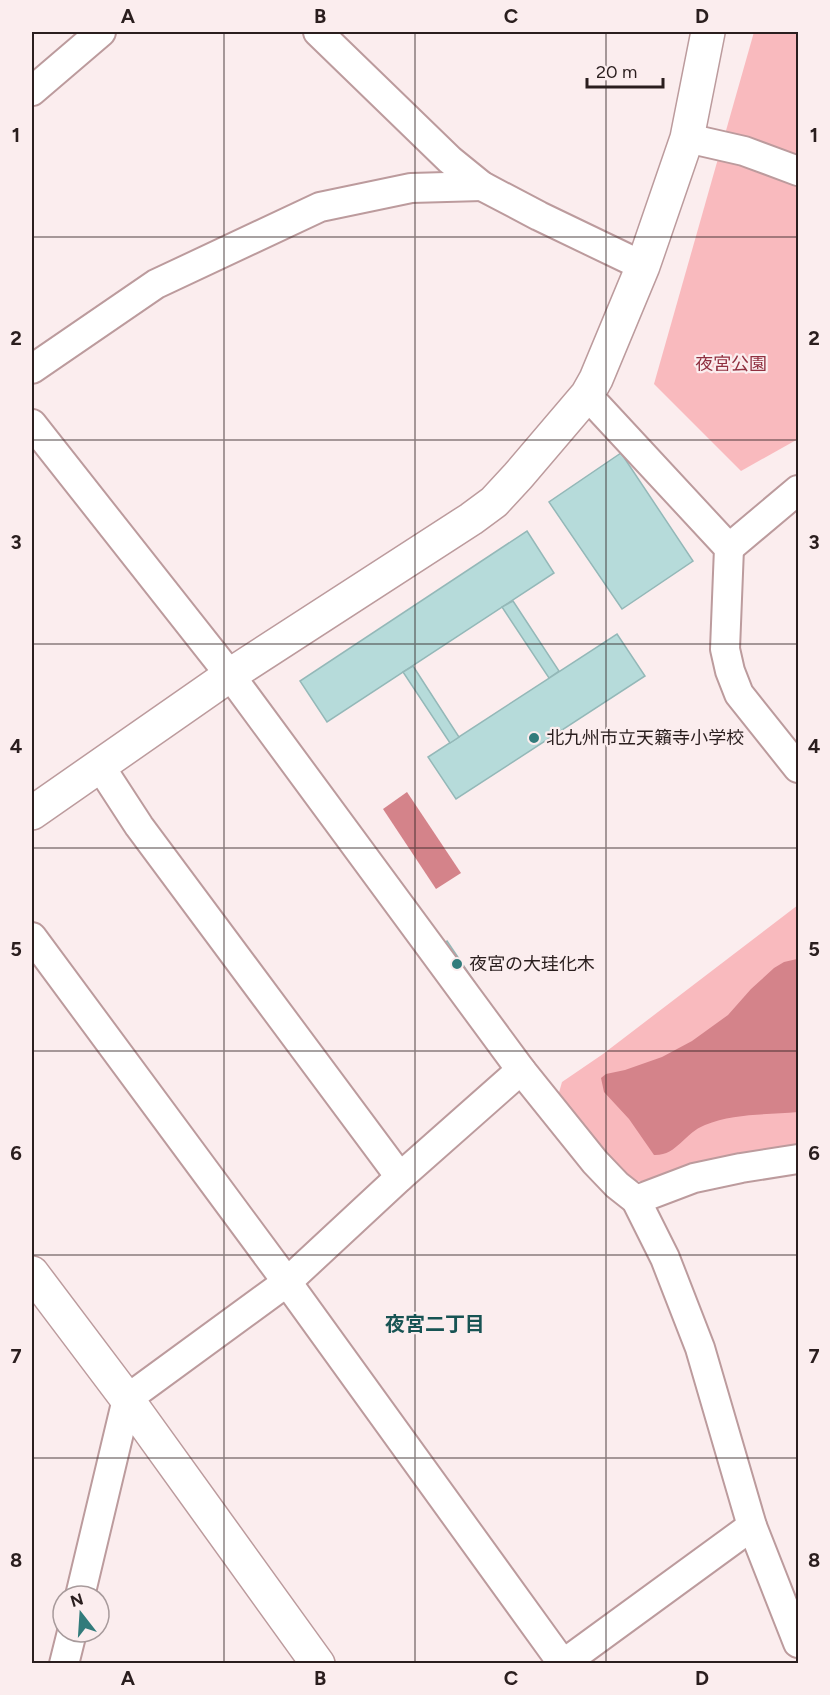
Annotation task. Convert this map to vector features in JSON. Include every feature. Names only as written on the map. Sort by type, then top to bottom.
[{"type":"street","points":[[32,91],[101,32]]},
{"type":"street","points":[[318,32],[450,160],[482,186],[643,266]]},
{"type":"street","points":[[32,813],[230,675],[471,519],[494,502],[540,451],[587,395],[596,379],[643,266],[687,138],[708,32]]},
{"type":"street","points":[[687,138],[744,151],[798,171]]},
{"type":"street","points":[[32,369],[156,285],[320,207],[411,188],[482,186]]},
{"type":"street","points":[[587,395],[729,548],[725,649],[730,671],[738,694],[798,768]]},
{"type":"street","points":[[32,424],[230,675],[521,1070],[595,1162],[616,1185],[636,1200],[665,1258],[700,1348],[752,1526],[798,1643]]},
{"type":"street","points":[[729,548],[798,490]]},
{"type":"street","points":[[100,766],[139,826],[400,1177]]},
{"type":"street","points":[[32,937],[287,1282],[563,1664],[752,1526]]},
{"type":"street","points":[[83,1584],[127,1399],[287,1282],[400,1177],[521,1070]]},
{"type":"street","points":[[636,1200],[694,1178],[741,1168],[798,1160]]},
{"type":"street","points":[[32,1272],[127,1399],[318,1664]]},
{"type":"street","points":[[64,1664],[69,1644]]},
{"type":"green space","name":"夜宮公園","points":[[754,32],[798,32],[798,439],[741,471],[654,384]]},
{"type":"green space","points":[[798,905],[798,1147],[670,1173],[645,1181],[632,1181],[621,1177],[558,1096],[562,1082],[603,1054]]},
{"type":"shaded area","points":[[407,792],[461,873],[436,889],[383,809]]},
{"type":"shaded area","points":[[798,959],[798,1112],[739,1116],[716,1121],[691,1133],[669,1152],[654,1155],[629,1119],[604,1092],[601,1078],[606,1074],[662,1057],[692,1041],[728,1015],[774,968],[784,962]]},
{"type":"building","points":[[621,453],[693,561],[622,609],[549,502]]},
{"type":"building","points":[[527,531],[554,573],[327,722],[300,681]]},
{"type":"building","points":[[513,601],[559,671],[549,678],[502,607]]},
{"type":"building","points":[[617,634],[645,676],[456,799],[428,757]]},
{"type":"building","points":[[413,666],[459,737],[450,743],[403,672]]},
{"type":"building","points":[[447,941],[478,987],[472,992],[441,946]]},
{"type":"place","name":"北九州市立天籟寺小学校","points":[[534,738]]},
{"type":"place","name":"夜宮の大珪化木","points":[[457,964]]},
{"type":"district","name":"夜宮二丁目","points":[[435,1324]]}]
